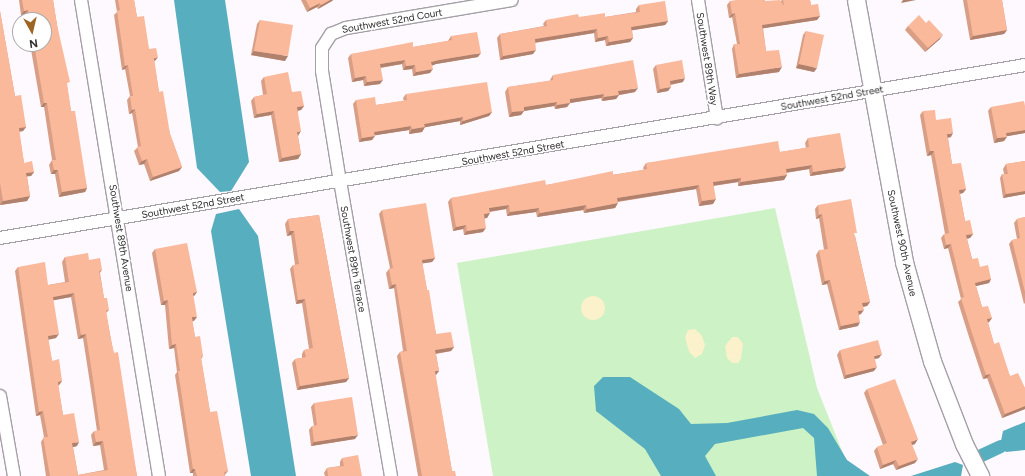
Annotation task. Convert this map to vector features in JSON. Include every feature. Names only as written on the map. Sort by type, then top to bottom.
[{"type":"street","name":"Southwest 89th Avenue","points":[[81,0],[160,476]]},
{"type":"street","name":"Southwest 52nd Court","points":[[324,43],[331,34],[346,28],[512,0]]},
{"type":"street","name":"Southwest 89th Way","points":[[698,0],[717,118]]},
{"type":"street","name":"Southwest 90th Avenue","points":[[856,0],[904,262],[923,331],[964,444],[980,476]]},
{"type":"street","name":"Southwest 89th Terrace","points":[[324,43],[321,60],[340,182],[391,476]]},
{"type":"street","name":"Southwest 52nd Street","points":[[0,238],[340,182],[1025,65]]},
{"type":"street","points":[[0,396],[14,476]]},
{"type":"green space","points":[[775,208],[817,388],[852,476],[493,476],[457,263]]},
{"type":"sand","points":[[593,296],[601,300],[605,308],[601,316],[593,320],[585,316],[581,308],[585,300]]},
{"type":"sand","points":[[695,329],[702,336],[705,345],[702,354],[695,358],[689,352],[685,337],[688,330]]},
{"type":"sand","points":[[732,337],[738,337],[743,344],[741,359],[738,363],[732,363],[727,358],[725,346]]},
{"type":"water","points":[[174,0],[225,0],[249,162],[231,191],[220,192],[197,168]]},
{"type":"water","points":[[239,209],[258,236],[296,476],[251,476],[211,231],[216,214]]},
{"type":"water","points":[[603,377],[630,377],[679,409],[691,424],[727,423],[797,410],[814,414],[828,428],[847,460],[870,476],[817,476],[814,438],[803,428],[715,444],[705,456],[716,476],[661,476],[645,449],[596,411],[594,386]]},
{"type":"water","points":[[1025,422],[1025,450],[1006,452],[1000,446],[1003,431]]},
{"type":"water","points":[[955,462],[963,465],[961,476],[911,476]]},
{"type":"building","points":[[22,0],[53,0],[70,82],[67,83],[71,111],[75,111],[87,188],[62,192],[58,170],[54,170],[52,160],[56,160],[47,103],[44,103],[35,52],[52,52],[52,12],[24,11]]},
{"type":"building","points":[[118,0],[134,0],[137,17],[144,16],[149,49],[156,48],[158,57],[154,58],[159,92],[163,91],[170,134],[182,167],[153,177],[147,159],[142,161],[137,147],[141,146],[135,109],[132,110],[130,96],[133,96],[128,65],[125,66],[117,11],[120,10]]},
{"type":"building","points":[[306,0],[330,0],[321,5],[320,3],[310,8]]},
{"type":"building","points":[[780,0],[784,6],[783,0],[810,0],[811,5],[818,4],[820,16],[762,25],[766,51],[779,50],[782,67],[739,74],[734,44],[740,44],[735,13],[732,14],[730,1]]},
{"type":"building","points":[[967,0],[1002,0],[1007,30],[973,36]]},
{"type":"building","points":[[665,1],[668,21],[631,27],[633,38],[609,42],[608,36],[598,38],[597,29],[535,39],[536,50],[503,56],[500,34],[547,26],[546,20],[578,14],[579,17],[605,13],[605,17],[640,12],[639,5]]},
{"type":"building","points":[[0,11],[15,96],[21,95],[26,127],[19,128],[24,163],[32,161],[34,172],[26,173],[30,196],[3,201],[0,183]]},
{"type":"building","points":[[919,15],[926,23],[929,20],[943,35],[928,48],[908,26]]},
{"type":"building","points":[[260,20],[293,25],[288,56],[254,51]]},
{"type":"building","points":[[806,31],[824,35],[817,68],[799,64]]},
{"type":"building","points":[[477,32],[481,53],[431,62],[433,69],[416,72],[415,65],[406,66],[405,60],[380,64],[383,80],[367,82],[366,76],[355,78],[351,54],[413,42],[413,47],[452,40],[451,36]]},
{"type":"building","points":[[633,60],[638,88],[618,91],[619,95],[604,97],[604,94],[570,99],[570,103],[557,105],[557,102],[524,107],[524,111],[512,112],[508,87],[553,80],[553,75]]},
{"type":"building","points":[[682,60],[685,78],[670,81],[671,87],[660,89],[656,65]]},
{"type":"building","points":[[288,72],[292,92],[301,91],[304,106],[297,107],[301,131],[297,132],[301,154],[282,158],[274,111],[257,114],[254,97],[267,94],[264,77]]},
{"type":"building","points":[[487,82],[492,112],[463,121],[463,117],[424,124],[425,127],[412,129],[411,126],[374,132],[375,136],[362,138],[356,100],[375,97],[376,105],[407,100],[406,94]]},
{"type":"building","points":[[1024,101],[1025,130],[1006,133],[1007,137],[997,138],[991,107]]},
{"type":"building","points":[[935,110],[936,120],[951,118],[953,133],[947,134],[952,164],[961,163],[966,189],[959,190],[965,221],[970,220],[973,234],[966,235],[972,259],[978,258],[980,267],[988,265],[991,279],[975,283],[982,307],[988,306],[992,318],[987,319],[994,344],[999,342],[1010,376],[1018,373],[1025,388],[1025,406],[1005,414],[990,374],[986,375],[961,298],[964,297],[951,244],[946,245],[944,234],[949,233],[934,151],[930,151],[923,111]]},
{"type":"building","points":[[840,133],[846,167],[813,172],[812,165],[786,169],[787,175],[741,182],[741,178],[713,182],[716,199],[702,201],[699,185],[617,198],[618,203],[587,209],[586,205],[540,213],[539,208],[510,212],[509,205],[489,208],[490,213],[484,214],[486,228],[467,231],[466,225],[456,227],[451,198],[545,180],[546,185],[613,171],[613,175],[647,169],[646,163],[778,141],[780,152],[809,147],[808,138]]},
{"type":"building","points":[[1025,161],[1025,191],[1006,194],[1002,174],[1008,174],[1006,164]]},
{"type":"building","points":[[851,199],[857,233],[854,233],[870,302],[862,303],[864,310],[858,311],[860,322],[841,326],[830,280],[825,281],[819,250],[828,249],[822,214],[819,215],[818,205]]},
{"type":"building","points":[[426,203],[435,258],[422,260],[427,290],[429,290],[436,334],[451,332],[454,347],[435,350],[439,371],[435,371],[452,471],[455,471],[456,476],[422,476],[400,352],[407,351],[396,284],[392,285],[389,269],[393,268],[382,210]]},
{"type":"building","points":[[319,215],[349,378],[300,386],[295,359],[306,357],[304,350],[313,348],[305,299],[298,300],[293,265],[299,264],[294,231],[290,231],[288,219]]},
{"type":"building","points":[[1025,217],[1025,292],[1012,240],[1020,238],[1017,219]]},
{"type":"building","points":[[187,243],[197,292],[193,293],[197,317],[192,317],[195,337],[200,336],[203,356],[201,357],[210,412],[217,411],[228,471],[224,472],[225,476],[197,476],[195,469],[193,469],[178,371],[180,371],[176,344],[172,345],[168,300],[164,301],[155,249]]},
{"type":"building","points":[[88,253],[89,260],[100,258],[102,270],[99,271],[104,298],[107,298],[109,310],[106,310],[111,341],[114,353],[118,352],[137,476],[50,476],[43,437],[48,437],[43,411],[39,412],[18,267],[45,262],[48,285],[69,282],[65,257]],"holes":[[[74,293],[81,335],[86,334],[94,386],[100,430],[94,431],[96,442],[103,441],[108,470],[78,475],[72,443],[79,442],[74,413],[63,415],[58,382],[62,381],[59,359],[52,361],[48,336],[59,334],[53,297]]]},
{"type":"building","points":[[878,340],[882,354],[874,356],[877,367],[846,375],[840,350]]},
{"type":"building","points":[[895,379],[918,439],[911,442],[918,459],[899,466],[896,460],[883,465],[877,447],[887,443],[867,389]]},
{"type":"building","points":[[352,397],[358,435],[314,442],[312,426],[317,425],[314,403]]},
{"type":"building","points":[[358,455],[362,476],[328,476],[327,468],[344,466],[342,458]]},
{"type":"waterway","points":[[981,455],[1000,446]]}]
